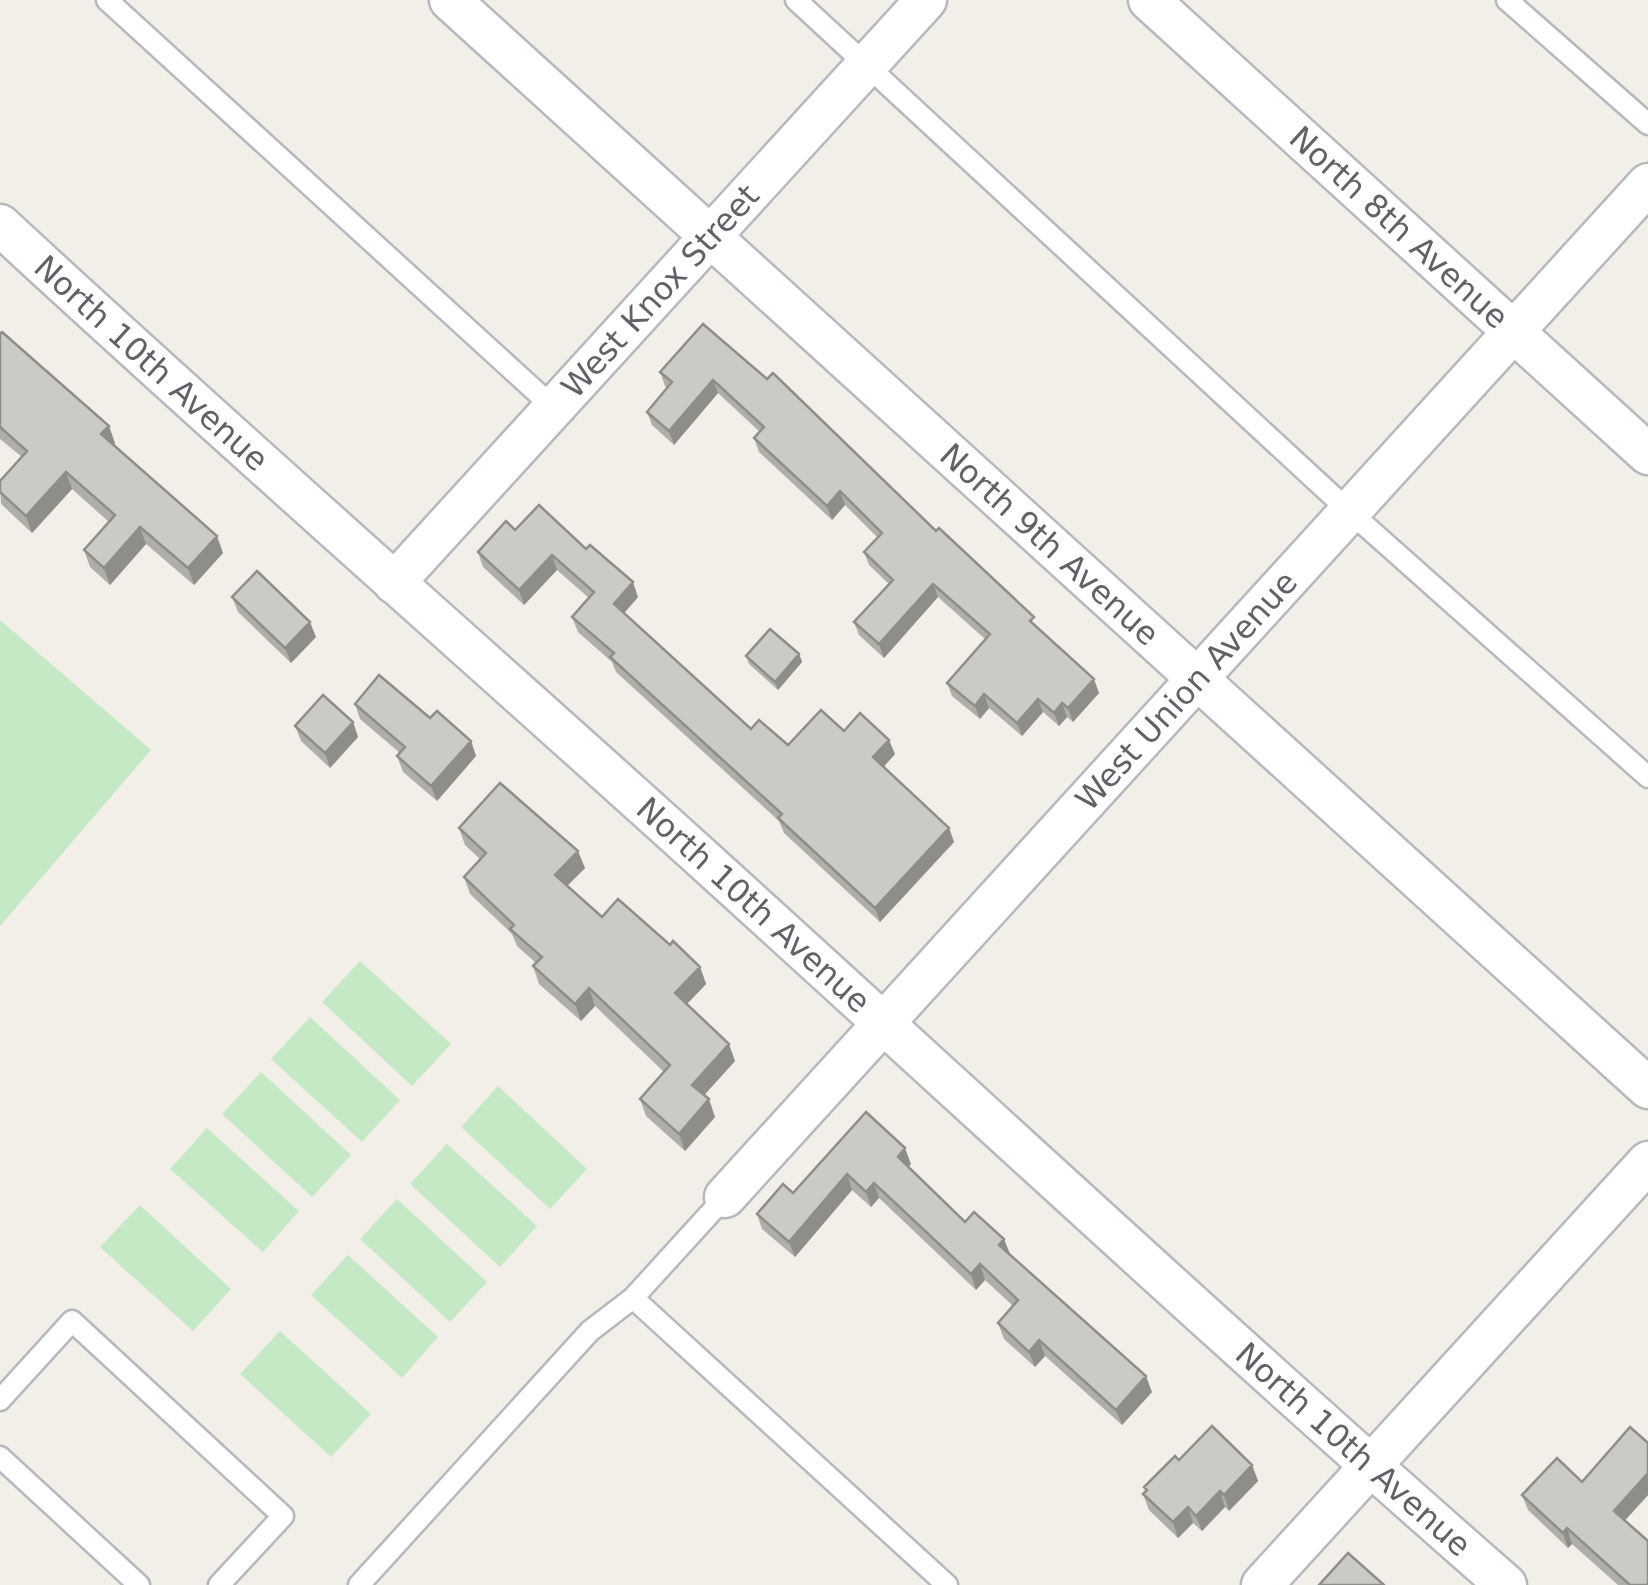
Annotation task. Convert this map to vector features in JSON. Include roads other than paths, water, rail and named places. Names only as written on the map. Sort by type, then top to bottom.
[{"type":"street","name":"North 9th Avenue","points":[[450,0],[1648,1088]]},
{"type":"street","name":"West Knox Street","points":[[394,583],[926,0]]},
{"type":"street","name":"North 8th Avenue","points":[[1148,0],[1648,454]]},
{"type":"street","name":"West Union Avenue","points":[[726,1197],[1648,184]]},
{"type":"street","name":"North 10th Avenue","points":[[0,225],[1506,1585]]},
{"type":"street","points":[[1262,1585],[1648,1162]]},
{"type":"lane","points":[[107,0],[554,408]]},
{"type":"lane","points":[[796,0],[1350,512],[1648,777]]},
{"type":"lane","points":[[1507,0],[1648,124]]},
{"type":"lane","points":[[359,1585],[590,1331],[633,1298],[726,1197]]},
{"type":"lane","points":[[633,1298],[946,1585]]},
{"type":"lane","points":[[0,1400],[72,1321],[283,1516],[219,1585]]},
{"type":"lane","points":[[0,1457],[140,1585]]}]
